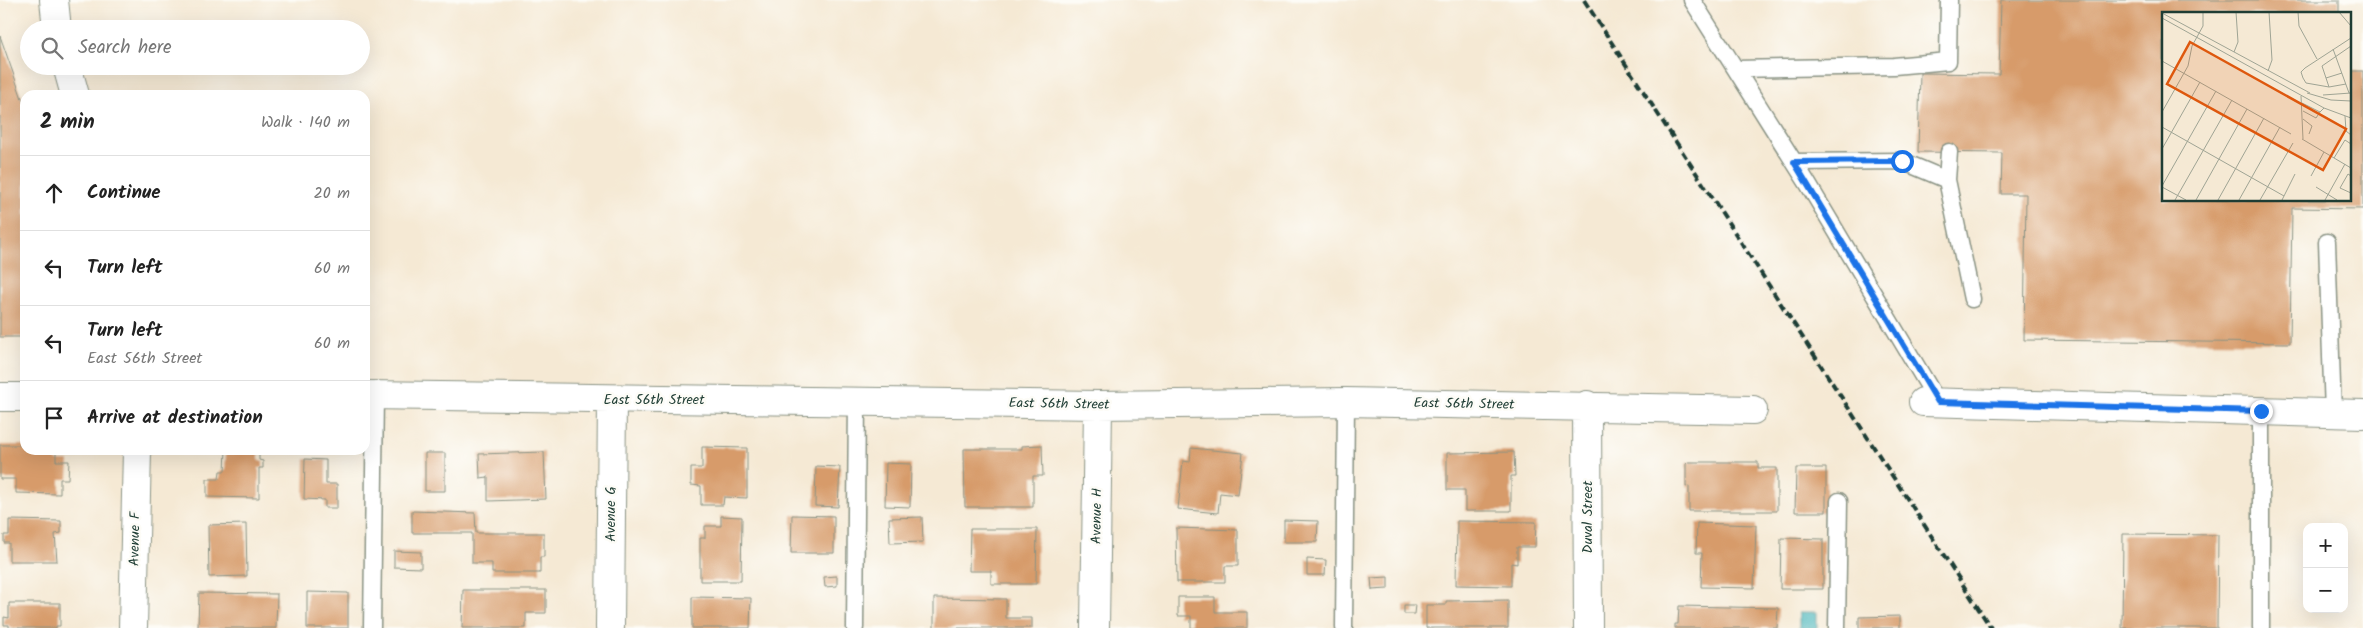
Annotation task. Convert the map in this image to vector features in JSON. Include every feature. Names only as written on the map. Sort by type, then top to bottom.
[{"type":"street","points":[[54,0],[56,20]]},
{"type":"street","points":[[69,75],[73,90]]},
{"type":"street","name":"East 56th Street","points":[[370,395],[612,400],[857,400],[1098,405],[1346,402],[1754,410]]},
{"type":"street","points":[[0,397],[20,397]]},
{"type":"street","name":"Avenue G","points":[[610,628],[612,400]]},
{"type":"street","points":[[1931,402],[2363,414]]},
{"type":"street","name":"Avenue H","points":[[1095,628],[1098,405]]},
{"type":"street","name":"Duval Street","points":[[1587,406],[1588,628]]},
{"type":"street","name":"Avenue F","points":[[133,628],[137,455]]},
{"type":"lane","points":[[1692,0],[1794,162],[1931,402]]},
{"type":"lane","points":[[1736,69],[1894,66],[1949,67],[1949,0]]},
{"type":"lane","points":[[1949,152],[1947,180],[1972,298]]},
{"type":"lane","points":[[1794,162],[1902,161],[1947,180]]},
{"type":"lane","points":[[2327,242],[2333,413]]},
{"type":"lane","points":[[370,395],[372,628]]},
{"type":"lane","points":[[855,628],[857,400]]},
{"type":"lane","points":[[1344,628],[1346,402]]},
{"type":"lane","points":[[2261,411],[2261,628]]},
{"type":"lane","points":[[1837,628],[1839,501]]},
{"type":"water","points":[[1799,612],[1817,612],[1817,628],[1799,628]]},
{"type":"building","points":[[2001,0],[2339,0],[2339,12],[2162,12],[2162,201],[2350,201],[2350,71],[2363,71],[2363,209],[2292,208],[2290,343],[2024,340],[2026,194],[2001,194],[2002,153],[1918,152],[1920,73],[1999,74]]},
{"type":"building","points":[[0,36],[20,93],[20,337],[0,337]]},
{"type":"building","points":[[0,445],[20,445],[20,455],[56,455],[56,461],[69,461],[68,479],[60,479],[60,494],[16,493],[16,479],[0,479]]},
{"type":"building","points":[[1042,445],[1043,476],[1033,476],[1033,507],[965,507],[964,449],[1022,449],[1022,446]]},
{"type":"building","points":[[702,447],[747,448],[747,498],[724,497],[723,505],[701,505],[701,486],[691,485],[691,468],[702,468]]},
{"type":"building","points":[[1191,448],[1243,453],[1238,495],[1220,493],[1218,513],[1178,509],[1183,461],[1190,462]]},
{"type":"building","points":[[544,452],[546,499],[488,501],[488,477],[480,478],[479,454]]},
{"type":"building","points":[[1514,452],[1515,476],[1511,476],[1511,511],[1465,511],[1465,490],[1447,490],[1447,453]]},
{"type":"building","points":[[425,453],[445,453],[445,491],[425,491]]},
{"type":"building","points":[[226,455],[259,455],[259,460],[263,461],[263,468],[259,468],[259,498],[207,497],[207,479],[219,479],[220,471],[225,471]]},
{"type":"building","points":[[305,459],[326,460],[326,484],[337,484],[337,508],[325,508],[325,500],[304,499]]},
{"type":"building","points":[[1688,462],[1758,462],[1758,468],[1777,468],[1777,511],[1689,511],[1689,486],[1686,487],[1686,464]]},
{"type":"building","points":[[886,463],[911,464],[910,507],[885,506]]},
{"type":"building","points":[[816,466],[840,467],[838,507],[815,506]]},
{"type":"building","points":[[1796,468],[1826,468],[1826,512],[1795,512]]},
{"type":"building","points":[[412,511],[475,513],[476,533],[544,533],[544,557],[540,557],[540,573],[492,573],[492,563],[472,563],[472,533],[412,533]]},
{"type":"building","points":[[792,515],[834,516],[834,553],[791,553]]},
{"type":"building","points":[[721,516],[742,517],[741,581],[700,581],[700,538],[705,538],[705,526],[721,526]]},
{"type":"building","points":[[922,517],[923,542],[890,543],[889,518]]},
{"type":"building","points":[[9,520],[61,521],[61,533],[55,534],[57,561],[9,561],[9,543],[4,543],[4,535],[9,535]]},
{"type":"building","points":[[1284,520],[1318,521],[1317,542],[1284,542]]},
{"type":"building","points":[[1457,521],[1536,522],[1535,547],[1517,547],[1517,564],[1511,563],[1511,586],[1456,585]]},
{"type":"building","points":[[1697,523],[1756,525],[1754,588],[1701,587],[1702,553],[1696,553]]},
{"type":"building","points":[[246,524],[247,576],[209,577],[208,525]]},
{"type":"building","points":[[1176,528],[1238,530],[1238,566],[1225,566],[1225,582],[1177,582]]},
{"type":"building","points":[[970,529],[1037,529],[1036,584],[991,584],[991,571],[969,571]]},
{"type":"building","points":[[2123,534],[2218,535],[2217,628],[2122,628]]},
{"type":"building","points":[[1781,538],[1823,539],[1823,589],[1780,589]]},
{"type":"building","points":[[394,551],[421,552],[421,568],[394,567]]},
{"type":"building","points":[[1307,559],[1326,560],[1325,575],[1307,575]]},
{"type":"building","points":[[837,576],[837,586],[825,587],[824,577]]},
{"type":"building","points":[[1388,577],[1388,589],[1372,590],[1371,578]]},
{"type":"building","points":[[463,590],[546,590],[546,613],[526,613],[526,628],[462,628]]},
{"type":"building","points":[[307,592],[348,593],[348,628],[307,628]]},
{"type":"building","points":[[199,593],[277,594],[276,628],[198,628]]},
{"type":"building","points":[[692,597],[751,598],[750,628],[692,628]]},
{"type":"building","points":[[1178,597],[1215,597],[1215,612],[1247,612],[1247,628],[1191,628],[1191,616],[1178,616]]},
{"type":"building","points":[[934,598],[1006,599],[1006,618],[1032,618],[1032,628],[934,628]]},
{"type":"building","points":[[1508,600],[1508,628],[1426,628],[1426,605],[1446,605],[1446,601]]},
{"type":"building","points":[[9,603],[60,603],[60,626],[56,626],[56,628],[9,628],[9,625],[4,625],[4,617],[9,618]]},
{"type":"building","points":[[1404,605],[1415,605],[1414,614],[1404,614]]},
{"type":"building","points":[[1679,606],[1778,608],[1777,628],[1675,628],[1675,624],[1678,624]]},
{"type":"building","points":[[1900,616],[1900,628],[1859,628],[1859,617]]},
{"type":"railway","points":[[1584,0],[1991,628]]},
{"type":"route","points":[[1902,161],[1794,162],[1938,402],[2261,411]]}]
